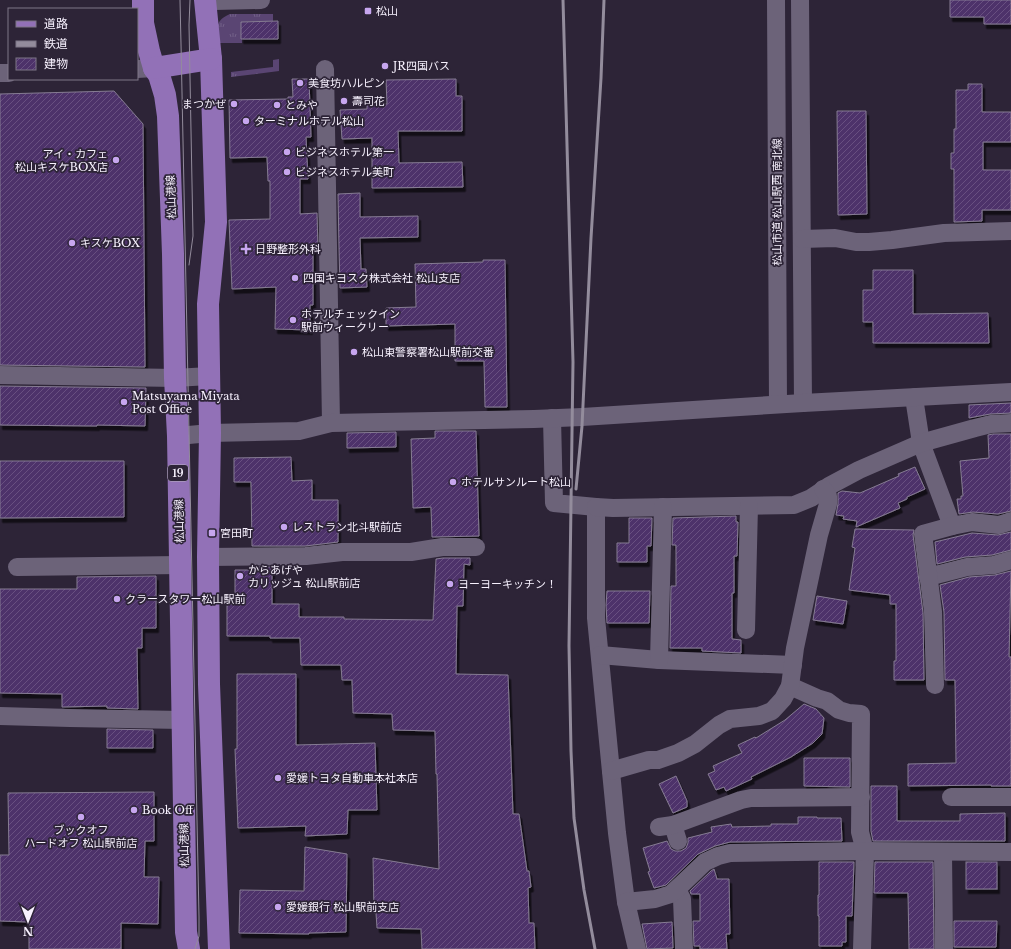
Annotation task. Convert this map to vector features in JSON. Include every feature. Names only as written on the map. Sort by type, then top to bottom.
[{"type":"main road","name":"松山港線","points":[[143,0],[143,23],[149,51],[146,68],[159,76],[165,95],[168,116],[178,436],[186,932],[189,949]]},
{"type":"main road","points":[[205,0],[211,59],[216,222],[208,304],[210,432],[208,557],[209,684],[219,949]]},
{"type":"main road","points":[[146,68],[211,59]]},
{"type":"street","points":[[209,0],[261,0]]},
{"type":"street","name":"松山市道 松山駅西 南北線","points":[[776,0],[778,404]]},
{"type":"street","points":[[800,0],[803,403]]},
{"type":"street","points":[[325,69],[331,423]]},
{"type":"street","points":[[802,239],[835,238],[856,242],[869,242],[944,233],[1011,231]]},
{"type":"street","points":[[0,375],[175,378],[209,376]]},
{"type":"street","points":[[178,436],[210,432],[299,431],[331,423],[552,418],[1011,392]]},
{"type":"street","points":[[915,397],[921,443],[952,526]]},
{"type":"street","points":[[552,418],[554,503],[613,508],[794,505],[811,498],[823,489],[859,470],[921,443],[991,424],[1011,423]]},
{"type":"street","points":[[611,772],[649,760],[658,760],[678,753],[695,744],[719,725],[730,719],[759,716],[772,711],[784,700],[790,686],[794,648],[819,535],[828,504],[828,496],[823,489]]},
{"type":"street","points":[[746,630],[749,506]]},
{"type":"street","points":[[596,507],[596,618],[617,833],[626,902],[637,949]]},
{"type":"street","points":[[659,660],[663,507]]},
{"type":"street","points":[[935,685],[933,612],[922,534],[972,522],[999,525],[1011,521]]},
{"type":"street","points":[[208,557],[306,556],[342,552],[411,552],[442,547],[476,547]]},
{"type":"street","points":[[928,577],[966,567],[994,565],[1011,560]]},
{"type":"street","points":[[17,567],[180,565]]},
{"type":"street","points":[[600,656],[659,660],[793,665]]},
{"type":"street","points":[[790,686],[827,701],[839,710],[861,714],[860,832],[865,851],[862,949]]},
{"type":"street","points":[[0,716],[182,720]]},
{"type":"street","points":[[670,831],[741,800],[751,798],[771,806],[861,797]]},
{"type":"street","points":[[951,797],[1011,797]]},
{"type":"street","points":[[626,902],[654,899],[671,894],[705,862],[718,856],[730,853],[865,851],[1011,852]]},
{"type":"street","points":[[943,852],[944,949]]},
{"type":"street","points":[[677,889],[682,899],[684,949]]},
{"type":"green space","points":[[230,14],[273,14],[273,21],[241,22],[242,43],[216,43],[219,22],[225,16]]},
{"type":"green space","points":[[279,59],[279,71],[231,77],[231,72],[273,67],[273,60]]},
{"type":"building","points":[[950,0],[1011,0],[1011,24],[984,24],[984,17],[950,17]]},
{"type":"building","points":[[278,21],[278,39],[241,39],[241,22]]},
{"type":"building","points":[[292,79],[309,79],[311,137],[306,137],[308,179],[300,179],[300,214],[317,213],[318,249],[313,249],[313,305],[310,305],[310,330],[275,329],[276,287],[232,289],[229,220],[270,219],[270,181],[268,181],[267,157],[230,158],[229,100],[288,99],[288,97],[293,97]]},
{"type":"building","points":[[456,79],[456,96],[462,96],[462,131],[398,131],[399,163],[462,162],[463,187],[372,188],[372,138],[342,139],[340,110],[367,109],[367,104],[387,104],[386,80]]},
{"type":"building","points":[[968,84],[982,84],[982,112],[1011,112],[1011,142],[983,142],[983,170],[1011,170],[1011,210],[982,210],[982,221],[954,222],[954,169],[951,169],[951,153],[954,153],[954,129],[956,129],[956,90],[968,90]]},
{"type":"building","name":"キスケBOX","points":[[114,91],[143,124],[145,367],[0,365],[0,94]]},
{"type":"building","points":[[837,111],[866,111],[867,214],[838,215]]},
{"type":"building","points":[[360,193],[360,217],[418,216],[418,237],[360,238],[361,269],[366,269],[367,287],[340,288],[338,194]]},
{"type":"building","points":[[483,260],[505,260],[507,407],[485,407],[484,361],[455,361],[455,324],[386,326],[386,308],[416,307],[415,264],[483,262]]},
{"type":"building","points":[[873,270],[913,270],[913,314],[988,313],[989,343],[873,343],[873,322],[863,322],[863,290],[873,290]]},
{"type":"building","points":[[0,386],[146,388],[145,426],[0,425]]},
{"type":"building","points":[[1011,403],[1011,413],[990,414],[969,418],[969,405]]},
{"type":"building","points":[[435,431],[476,431],[479,536],[432,537],[431,507],[413,508],[411,439],[435,438]]},
{"type":"building","points":[[396,432],[396,447],[347,448],[347,433]]},
{"type":"building","points":[[1011,434],[1011,511],[998,514],[973,512],[959,514],[957,499],[961,499],[961,496],[963,496],[960,461],[989,458],[988,435]]},
{"type":"building","points":[[291,457],[292,481],[312,480],[312,500],[338,500],[338,542],[305,546],[252,546],[251,482],[234,482],[234,458]]},
{"type":"building","points":[[0,461],[124,461],[124,517],[0,518]]},
{"type":"building","points":[[915,467],[925,489],[898,503],[900,508],[856,527],[857,521],[843,519],[844,516],[836,515],[838,493],[842,491],[860,493],[899,476],[898,474]]},
{"type":"building","points":[[736,516],[736,522],[738,522],[737,556],[734,556],[732,639],[741,640],[741,653],[702,651],[702,648],[670,648],[671,586],[676,586],[676,545],[672,545],[673,518]]},
{"type":"building","points":[[629,518],[652,518],[651,546],[647,546],[647,562],[617,562],[617,543],[629,543]]},
{"type":"building","points":[[855,529],[914,530],[913,535],[923,613],[924,680],[894,680],[894,661],[896,661],[896,604],[890,604],[890,595],[849,590],[855,548],[852,547]]},
{"type":"building","points":[[1011,532],[1011,550],[992,555],[965,557],[937,564],[935,542],[972,533],[998,535]]},
{"type":"building","points":[[470,558],[470,565],[464,564],[463,606],[457,606],[456,674],[508,675],[513,814],[519,814],[527,871],[529,871],[531,887],[528,888],[529,923],[534,923],[535,949],[422,949],[421,929],[377,928],[376,913],[374,913],[373,858],[439,869],[435,731],[393,730],[392,714],[353,713],[352,680],[342,680],[341,665],[301,665],[300,638],[227,636],[227,604],[235,604],[235,570],[252,570],[252,567],[272,567],[272,604],[299,604],[299,617],[433,620],[436,559]]},
{"type":"building","points":[[1011,571],[1009,657],[1011,657],[1011,786],[908,786],[908,764],[956,763],[955,680],[945,680],[944,612],[940,585],[969,577],[995,575]]},
{"type":"building","points":[[156,576],[156,628],[142,628],[142,648],[137,648],[138,709],[107,708],[107,706],[62,707],[62,694],[0,693],[0,589],[77,589],[77,577]]},
{"type":"building","points":[[607,591],[650,591],[649,623],[607,623]]},
{"type":"building","points":[[817,596],[847,601],[843,624],[813,620]]},
{"type":"building","points":[[237,674],[296,674],[296,745],[375,743],[377,810],[348,810],[347,834],[305,836],[306,826],[238,828],[235,749],[237,749]]},
{"type":"building","points":[[804,704],[816,709],[824,718],[822,734],[813,743],[791,757],[751,777],[752,779],[726,791],[724,787],[716,790],[708,774],[715,771],[713,766],[742,753],[738,745],[755,737],[756,738],[785,720]]},
{"type":"building","points":[[107,729],[153,730],[153,748],[107,748]]},
{"type":"building","points":[[804,758],[850,758],[850,787],[804,786]]},
{"type":"building","points":[[676,776],[687,801],[687,807],[673,813],[659,784]]},
{"type":"building","points":[[871,786],[897,786],[897,821],[960,821],[960,814],[1005,813],[1005,841],[873,841],[871,831]]},
{"type":"building","points":[[154,792],[154,841],[145,841],[144,877],[159,877],[158,924],[121,923],[121,949],[29,949],[29,922],[0,921],[0,855],[9,855],[8,793]]},
{"type":"building","points":[[798,817],[841,818],[842,841],[730,842],[715,846],[698,854],[666,885],[654,888],[648,872],[650,871],[643,848],[667,841],[671,849],[681,851],[686,848],[688,838],[712,832],[711,827],[731,824],[732,827],[771,826],[771,824],[798,824]]},
{"type":"building","points":[[305,847],[347,854],[346,932],[309,934],[239,933],[240,890],[304,891]]},
{"type":"building","points":[[819,862],[854,862],[852,916],[846,916],[846,942],[842,942],[842,946],[819,946]]},
{"type":"building","points":[[875,862],[933,862],[934,949],[909,949],[908,893],[874,893]]},
{"type":"building","points":[[966,862],[997,862],[997,889],[966,889]]},
{"type":"building","points":[[714,869],[717,879],[729,879],[730,934],[726,934],[727,949],[700,949],[700,946],[694,946],[693,921],[700,921],[700,894],[691,894],[690,891]]},
{"type":"building","points":[[954,921],[997,921],[996,947],[954,947]]},
{"type":"building","points":[[672,922],[673,948],[647,949],[642,924]]},
{"type":"tram line","points":[[180,0],[199,917],[199,936],[195,949]]},
{"type":"tram line","points":[[189,265],[193,236],[189,25],[190,0]]},
{"type":"railway","points":[[563,0],[573,362],[569,646],[571,751],[574,818],[584,890],[595,949]]},
{"type":"railway","points":[[576,489],[582,426],[604,0]]},
{"type":"place","name":"松山","points":[[368,11]]},
{"type":"place","name":"JR四国バス","points":[[385,66]]},
{"type":"place","name":"美食坊ハルピン","points":[[300,83]]},
{"type":"place","name":"壽司花","points":[[344,101]]},
{"type":"place","name":"まつかぜ","points":[[234,104]]},
{"type":"place","name":"とみや","points":[[277,105]]},
{"type":"place","name":"ターミナルホテル松山","points":[[246,121]]},
{"type":"place","name":"ビジネスホテル第一","points":[[287,152]]},
{"type":"place","name":"アイ・カフェ 松山キスケBOX店","points":[[116,160]]},
{"type":"place","name":"ビジネスホテル美町","points":[[287,172]]},
{"type":"place","name":"キスケBOX","points":[[72,243]]},
{"type":"place","name":"日野整形外科","points":[[246,249]]},
{"type":"place","name":"四国キヨスク株式会社 松山支店","points":[[295,278]]},
{"type":"place","name":"ホテルチェックイン 駅前ウィークリー","points":[[293,320]]},
{"type":"place","name":"松山東警察署松山駅前交番","points":[[354,352]]},
{"type":"place","name":"Matsuyama Miyata Post Office","points":[[124,402]]},
{"type":"place","name":"ホテルサンルート松山","points":[[453,482]]},
{"type":"place","name":"レストラン北斗駅前店","points":[[284,527]]},
{"type":"place","name":"宮田町","points":[[212,533]]},
{"type":"place","name":"からあげや カリッジュ 松山駅前店","points":[[240,576]]},
{"type":"place","name":"ヨーヨーキッチン！","points":[[450,584]]},
{"type":"place","name":"クラースタワー松山駅前","points":[[117,599]]},
{"type":"place","name":"愛媛トヨタ自動車本社本店","points":[[278,778]]},
{"type":"place","name":"Book Off","points":[[134,810]]},
{"type":"place","name":"ブックオフ ハードオフ 松山駅前店","points":[[81,817]]},
{"type":"place","name":"愛媛銀行 松山駅前支店","points":[[278,907]]}]
